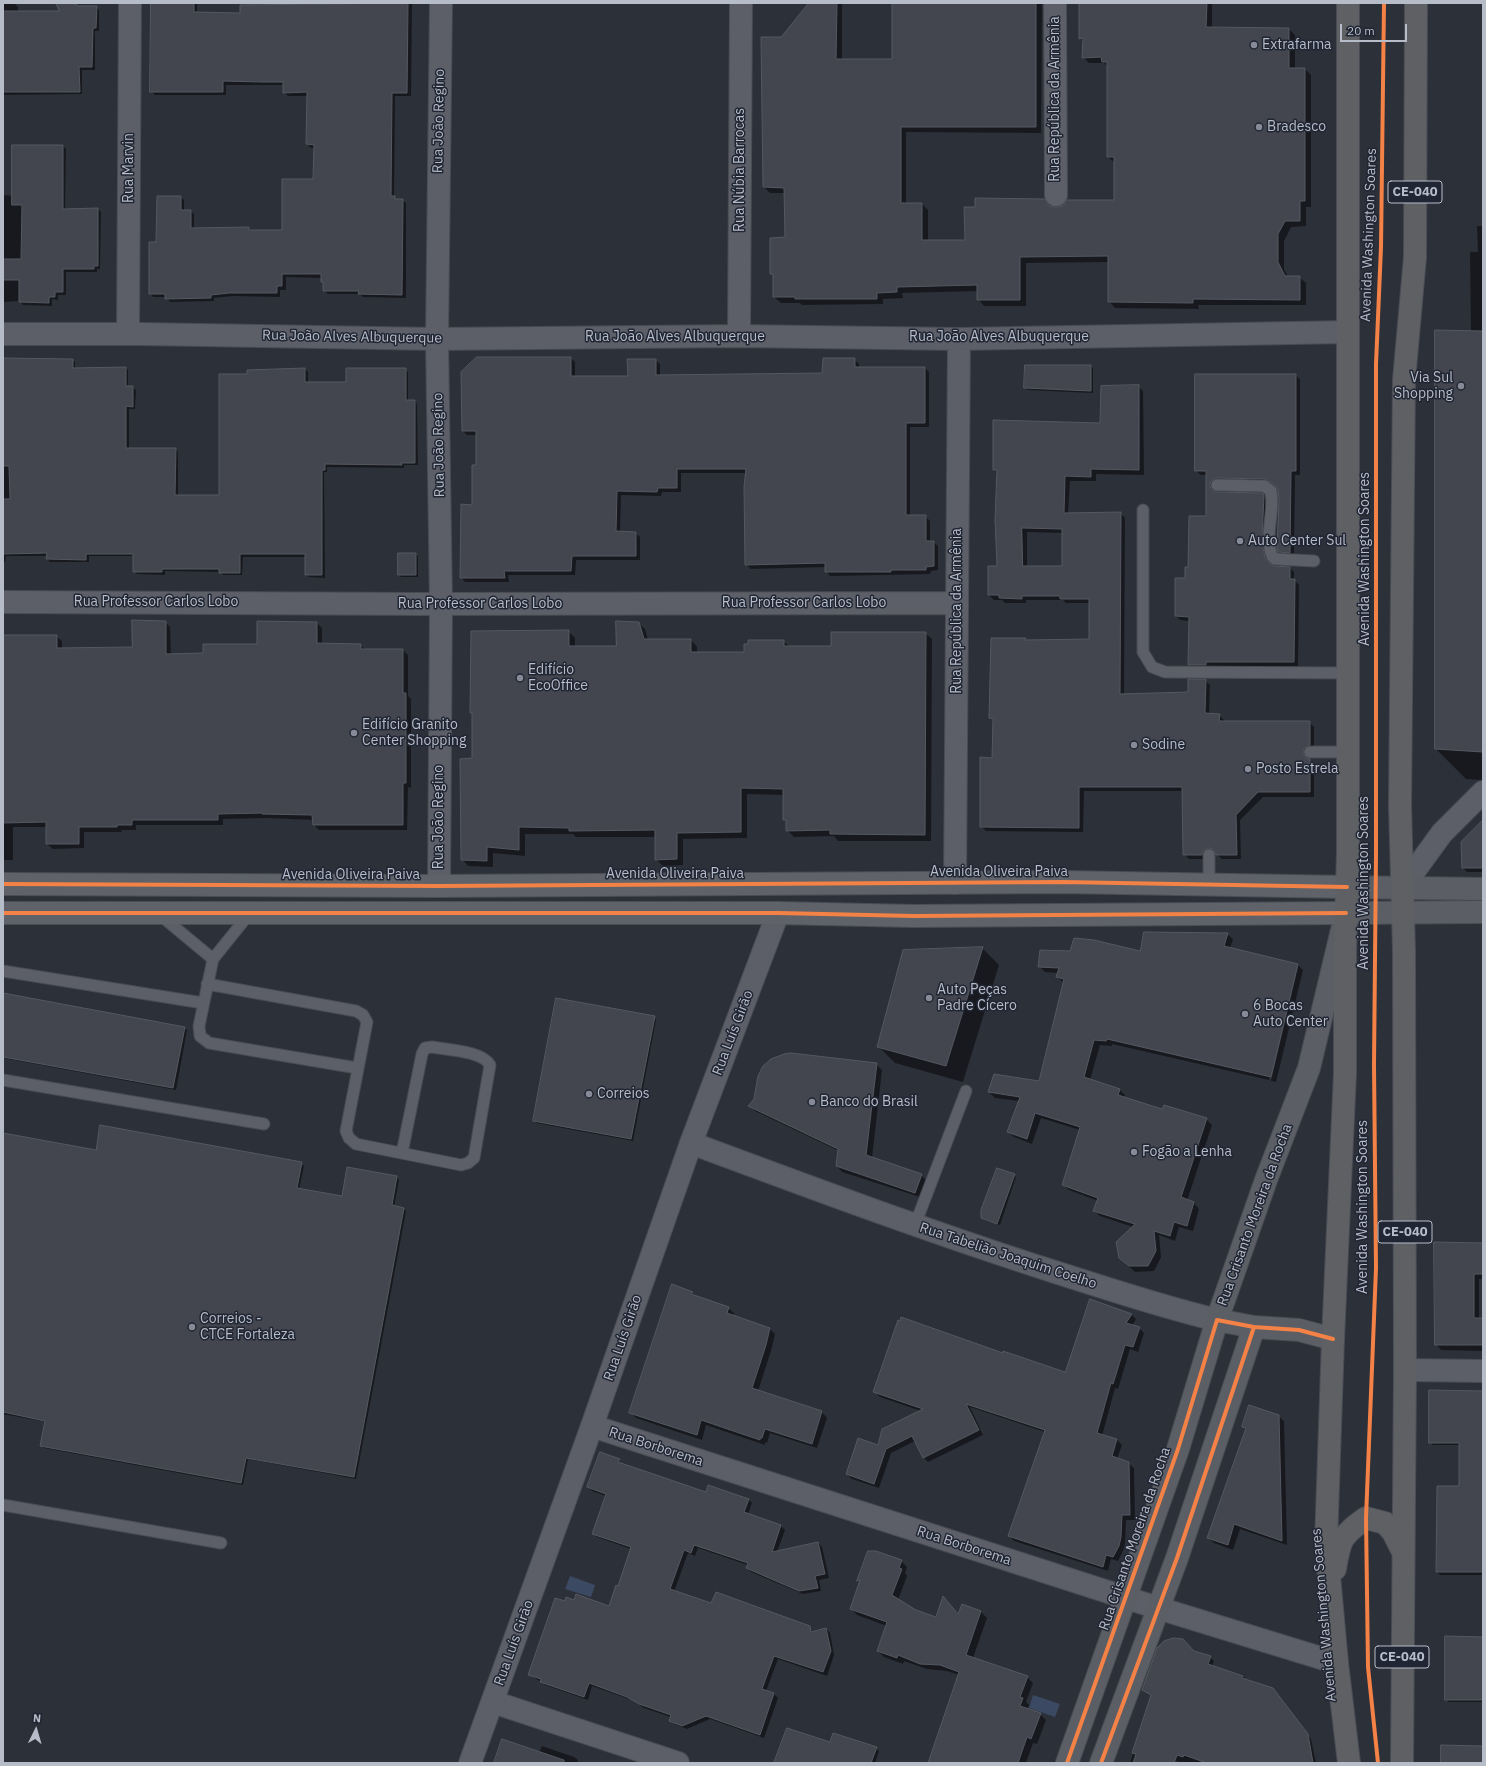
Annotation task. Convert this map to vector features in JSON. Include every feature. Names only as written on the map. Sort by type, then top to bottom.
[{"type":"highway","name":"Avenida Washington Soares","points":[[1348,3],[1349,752],[1345,1073],[1333,1339],[1326,1543],[1337,1663],[1349,1763]]},
{"type":"highway","name":"CE-040","points":[[1402,1763],[1402,1551],[1405,1370],[1403,913],[1400,797],[1404,380],[1415,257],[1416,3]]},
{"type":"highway","points":[[1331,1593],[1338,1548],[1346,1532],[1366,1518],[1385,1523],[1393,1532],[1402,1551]]},
{"type":"main road","name":"Avenida Oliveira Paiva","points":[[3,884],[439,886],[1063,882],[1209,886],[1347,887]]},
{"type":"main road","points":[[1347,887],[1483,889]]},
{"type":"main road","points":[[3,913],[778,913],[913,916],[1483,912]]},
{"type":"main road","name":"Rua Crisanto Moreira da Rocha","points":[[1067,1763],[1178,1449],[1217,1320],[1266,1180],[1309,1068],[1346,913]]},
{"type":"main road","name":"Rua Tabelião Joaquim Coelho","points":[[1217,1320],[1254,1327],[1299,1330],[1333,1339]]},
{"type":"main road","points":[[1101,1763],[1176,1558],[1254,1327]]},
{"type":"street","name":"Rua Marvin","points":[[128,334],[130,3]]},
{"type":"street","name":"Rua João Regino","points":[[439,886],[441,604],[437,339],[440,3]]},
{"type":"street","name":"Rua Núbia Barrocas","points":[[739,336],[741,3]]},
{"type":"street","name":"Rua República da Armênia","points":[[1055,3],[1056,194]]},
{"type":"street","name":"Rua João Alves Albuquerque","points":[[3,334],[128,334],[437,339],[739,336],[959,339],[1348,332]]},
{"type":"street","name":"Rua República da Armênia","points":[[955,883],[959,339]]},
{"type":"street","name":"Rua Professor Carlos Lobo","points":[[3,602],[441,604],[957,603]]},
{"type":"street","points":[[1402,888],[1442,833],[1483,792]]},
{"type":"street","name":"Rua Luís Girão","points":[[470,1763],[592,1426],[691,1144],[778,913]]},
{"type":"street","name":"Rua Tabelião Joaquim Coelho","points":[[691,1144],[915,1226],[1173,1310],[1217,1320]]},
{"type":"street","points":[[1405,1370],[1483,1371]]},
{"type":"street","name":"Rua Borborema","points":[[592,1426],[1126,1598],[1337,1663]]},
{"type":"street","points":[[492,1702],[678,1763]]},
{"type":"lane","points":[[1217,485],[1264,486],[1271,492],[1273,499],[1270,529],[1272,556],[1275,559],[1314,560]]},
{"type":"lane","points":[[1143,510],[1143,652],[1152,667],[1165,672],[1349,672]]},
{"type":"lane","points":[[1310,752],[1349,752]]},
{"type":"lane","points":[[1209,855],[1209,886]]},
{"type":"lane","points":[[158,913],[213,959]]},
{"type":"lane","points":[[251,913],[213,959],[199,1026],[200,1036],[209,1042],[357,1068]]},
{"type":"lane","points":[[3,971],[204,1003]]},
{"type":"lane","points":[[207,984],[356,1011],[364,1015],[367,1022],[346,1131],[349,1138],[356,1144],[461,1165],[468,1164],[474,1158],[490,1065],[487,1060],[479,1056],[432,1047],[426,1048],[422,1054],[402,1153]]},
{"type":"lane","points":[[3,1080],[264,1124]]},
{"type":"lane","points":[[915,1226],[966,1091]]},
{"type":"lane","points":[[3,1505],[221,1543]]},
{"type":"water","points":[[570,1576],[595,1585],[591,1597],[565,1589]]},
{"type":"water","points":[[1033,1695],[1060,1704],[1055,1717],[1029,1708]]},
{"type":"building","points":[[56,3],[72,3],[79,6],[97,6],[96,28],[93,28],[92,67],[79,67],[80,92],[3,92],[3,11],[59,11]]},
{"type":"building","points":[[151,3],[194,3],[194,12],[240,13],[240,5],[408,3],[407,93],[392,93],[391,196],[395,196],[395,199],[403,199],[402,295],[358,294],[359,291],[323,291],[321,274],[282,274],[282,286],[277,286],[277,293],[229,293],[211,295],[211,298],[165,299],[165,294],[149,294],[149,242],[156,242],[157,196],[181,196],[181,210],[191,210],[191,228],[249,227],[249,230],[282,230],[282,179],[313,179],[314,145],[306,144],[307,92],[283,93],[283,82],[223,81],[223,92],[150,92]]},
{"type":"building","points":[[809,3],[837,3],[836,59],[892,59],[892,3],[1036,3],[1036,127],[901,127],[901,203],[922,203],[922,240],[965,240],[964,207],[975,207],[975,198],[1045,199],[1049,206],[1056,207],[1063,206],[1067,200],[1114,200],[1114,157],[1107,157],[1107,62],[1102,62],[1101,57],[1082,58],[1083,38],[1079,39],[1079,3],[1207,3],[1206,27],[1289,28],[1289,68],[1305,68],[1305,201],[1300,201],[1300,221],[1285,221],[1278,234],[1278,262],[1285,276],[1300,276],[1300,300],[1193,299],[1193,303],[1108,302],[1108,256],[1020,257],[1020,300],[977,300],[977,285],[897,287],[897,292],[877,293],[877,299],[795,299],[795,297],[773,297],[773,274],[770,274],[770,238],[785,237],[784,188],[763,187],[761,37],[781,37]]},
{"type":"building","points":[[12,145],[63,145],[63,209],[98,208],[98,266],[94,266],[94,269],[63,269],[63,292],[55,292],[55,297],[49,297],[49,303],[19,302],[19,280],[3,280],[3,259],[21,259],[22,205],[12,205]]},
{"type":"building","points":[[1435,330],[1483,331],[1483,752],[1435,749]]},
{"type":"building","points":[[477,357],[571,357],[571,376],[628,376],[627,359],[656,359],[656,375],[822,373],[823,358],[855,358],[855,367],[925,367],[925,423],[906,423],[906,515],[926,515],[926,541],[934,541],[934,566],[926,567],[926,570],[891,570],[891,572],[825,572],[825,563],[745,565],[744,487],[746,469],[677,469],[677,488],[658,488],[657,492],[617,491],[616,531],[636,532],[636,556],[572,556],[571,571],[504,571],[505,578],[460,578],[461,504],[472,505],[472,465],[476,465],[476,431],[462,431],[461,372]]},
{"type":"building","points":[[3,358],[73,359],[73,368],[126,367],[126,386],[133,386],[133,407],[126,406],[126,448],[176,448],[175,495],[219,495],[219,374],[247,374],[247,370],[305,368],[305,382],[346,382],[346,368],[406,368],[406,400],[415,400],[415,463],[401,463],[402,465],[325,464],[325,470],[322,470],[322,575],[305,575],[305,554],[240,554],[240,573],[219,573],[219,569],[162,569],[162,572],[133,572],[133,554],[86,554],[86,560],[46,559],[47,553],[3,554],[3,499],[10,499],[9,466],[3,466]]},
{"type":"building","points":[[1025,365],[1091,365],[1091,391],[1024,388]]},
{"type":"building","name":"Auto Center Sul","points":[[1195,374],[1296,374],[1296,471],[1291,471],[1290,553],[1278,552],[1279,499],[1278,490],[1275,485],[1264,479],[1217,478],[1211,481],[1210,485],[1211,489],[1216,492],[1262,493],[1264,495],[1262,540],[1265,558],[1274,566],[1290,567],[1290,579],[1295,579],[1294,662],[1206,662],[1206,665],[1188,665],[1189,617],[1175,616],[1175,578],[1185,578],[1185,567],[1188,567],[1189,516],[1206,516],[1206,471],[1195,471]]},
{"type":"building","points":[[1139,385],[1139,470],[1091,469],[1091,477],[1065,476],[1064,513],[1121,512],[1120,694],[1188,692],[1188,679],[1206,679],[1205,713],[1220,714],[1219,721],[1310,721],[1310,745],[1304,748],[1303,752],[1306,758],[1310,759],[1310,792],[1258,792],[1236,815],[1237,855],[1216,855],[1213,849],[1209,848],[1203,851],[1202,855],[1183,855],[1182,787],[1079,787],[1079,828],[980,827],[980,757],[992,758],[993,719],[989,718],[991,638],[1026,638],[1025,640],[1089,639],[1089,599],[1060,599],[1060,596],[1022,596],[1022,599],[999,598],[999,595],[988,595],[988,566],[997,566],[995,520],[997,470],[993,470],[993,420],[1100,423],[1101,386]],"holes":[[[1022,528],[1062,529],[1062,566],[1023,566]]]},
{"type":"building","points":[[398,553],[416,553],[416,575],[398,575]]},
{"type":"building","points":[[132,620],[166,621],[166,654],[203,653],[203,644],[257,644],[257,621],[317,622],[317,643],[361,644],[361,649],[403,649],[403,693],[406,693],[406,783],[403,783],[403,825],[313,825],[312,815],[262,813],[218,814],[218,820],[132,820],[132,825],[117,825],[117,827],[79,827],[79,844],[46,844],[46,822],[3,823],[3,635],[57,635],[57,648],[132,647]]},
{"type":"building","points":[[616,621],[639,622],[644,639],[691,639],[691,652],[744,652],[744,644],[748,644],[748,640],[784,640],[784,646],[831,646],[831,632],[926,632],[925,835],[830,834],[830,830],[786,831],[786,820],[783,820],[783,789],[741,788],[741,832],[677,833],[677,859],[655,860],[655,830],[569,831],[569,828],[519,827],[519,850],[487,847],[487,861],[461,860],[460,759],[472,758],[472,713],[470,713],[471,631],[569,630],[569,646],[616,646]]},
{"type":"building","points":[[1483,820],[1483,868],[1462,868],[1461,842]]},
{"type":"building","points":[[1144,932],[1228,933],[1224,946],[1298,964],[1271,1077],[1107,1039],[1106,1041],[1094,1040],[1084,1077],[1120,1089],[1118,1095],[1162,1109],[1164,1105],[1207,1118],[1181,1197],[1194,1202],[1187,1226],[1174,1222],[1170,1236],[1154,1231],[1156,1251],[1148,1266],[1129,1266],[1119,1258],[1116,1242],[1135,1224],[1093,1211],[1098,1198],[1062,1185],[1080,1127],[1035,1113],[1027,1139],[1007,1132],[1020,1097],[988,1092],[994,1074],[1039,1081],[1064,979],[1056,977],[1059,968],[1038,967],[1040,950],[1070,951],[1074,938],[1094,940],[1140,951]]},
{"type":"building","name":"Auto Peças Padre Cícero","points":[[983,947],[946,1066],[877,1047],[903,950]]},
{"type":"building","points":[[3,993],[185,1027],[173,1088],[3,1057]]},
{"type":"building","name":"Correios","points":[[556,998],[655,1016],[631,1139],[533,1121]]},
{"type":"building","name":"Banco do Brasil","points":[[791,1053],[877,1063],[866,1155],[922,1174],[915,1193],[836,1166],[838,1149],[748,1106],[754,1099],[758,1076],[763,1066],[771,1059]]},
{"type":"building","name":"Correios - CTCE Fortaleza","points":[[100,1125],[302,1162],[297,1188],[342,1196],[347,1167],[397,1176],[392,1205],[404,1208],[354,1477],[246,1458],[241,1483],[40,1446],[45,1421],[3,1412],[3,1133],[96,1150]]},
{"type":"building","points":[[997,1168],[1015,1174],[997,1224],[981,1218],[981,1210]]},
{"type":"building","points":[[1434,1242],[1483,1243],[1483,1274],[1474,1274],[1474,1318],[1483,1318],[1483,1345],[1435,1345]]},
{"type":"building","points":[[672,1284],[693,1292],[691,1294],[729,1307],[727,1313],[770,1328],[752,1388],[822,1411],[812,1444],[765,1429],[760,1440],[701,1420],[697,1435],[629,1413]]},
{"type":"building","points":[[1090,1299],[1132,1314],[1126,1323],[1140,1327],[1133,1347],[1125,1345],[1113,1384],[1111,1383],[1097,1433],[1117,1439],[1112,1456],[1129,1462],[1130,1515],[1122,1515],[1119,1546],[1113,1557],[1106,1555],[1103,1567],[1008,1536],[1045,1430],[966,1404],[979,1430],[923,1458],[912,1436],[886,1449],[874,1484],[846,1474],[858,1438],[878,1445],[882,1429],[923,1409],[873,1392],[898,1320],[900,1321],[901,1317],[1003,1353],[1003,1351],[1065,1372]]},
{"type":"building","points":[[1429,1390],[1483,1391],[1483,1572],[1436,1572],[1437,1486],[1459,1486],[1459,1443],[1429,1443]]},
{"type":"building","points":[[1249,1405],[1279,1415],[1282,1541],[1234,1524],[1228,1545],[1207,1538],[1246,1428],[1242,1427]]},
{"type":"building","points":[[600,1452],[620,1459],[618,1462],[706,1492],[708,1485],[749,1499],[744,1512],[781,1525],[772,1552],[818,1542],[825,1574],[815,1576],[818,1588],[799,1591],[746,1568],[748,1563],[694,1545],[691,1553],[684,1550],[670,1589],[711,1603],[716,1592],[810,1626],[811,1632],[826,1628],[831,1651],[823,1672],[774,1656],[762,1689],[774,1693],[760,1735],[706,1716],[682,1726],[669,1721],[671,1715],[639,1704],[627,1697],[589,1683],[584,1697],[540,1682],[541,1679],[528,1675],[555,1598],[565,1601],[566,1597],[574,1600],[576,1594],[609,1606],[616,1585],[618,1586],[631,1547],[592,1534],[606,1494],[587,1487]]},
{"type":"building","points":[[868,1551],[876,1551],[902,1560],[899,1568],[902,1569],[892,1595],[916,1610],[936,1617],[943,1596],[958,1614],[962,1604],[981,1611],[966,1655],[1028,1676],[1020,1697],[1023,1698],[1020,1706],[1041,1713],[1031,1739],[1027,1737],[1018,1763],[928,1763],[959,1672],[940,1665],[920,1664],[898,1655],[897,1658],[877,1651],[887,1622],[850,1609],[860,1580],[857,1581]]},
{"type":"building","points":[[1445,1636],[1483,1637],[1483,1700],[1445,1700]]},
{"type":"building","points":[[1174,1638],[1183,1639],[1194,1651],[1211,1656],[1208,1664],[1243,1676],[1242,1678],[1273,1688],[1308,1734],[1313,1763],[1207,1763],[1184,1755],[1183,1757],[1177,1755],[1174,1763],[1133,1763],[1136,1754],[1132,1753],[1151,1695],[1142,1690],[1157,1648],[1164,1641]]},
{"type":"building","points":[[787,1728],[830,1742],[833,1733],[877,1747],[871,1763],[774,1763]]},
{"type":"building","points":[[502,1739],[564,1760],[564,1763],[494,1763]]},
{"type":"building","points":[[1441,1745],[1483,1746],[1483,1763],[1441,1763]]},
{"type":"cycle path","points":[[1378,1763],[1368,1667],[1366,1518],[1376,1268],[1374,1065],[1376,854],[1376,364],[1381,247],[1384,3]]},
{"type":"cycle path","points":[[3,884],[439,886],[1063,882],[1347,887]]},
{"type":"cycle path","points":[[3,913],[778,913],[913,916],[1346,913]]},
{"type":"cycle path","points":[[1067,1763],[1178,1449],[1217,1320],[1254,1327],[1299,1330],[1333,1339]]},
{"type":"cycle path","points":[[1101,1763],[1177,1558],[1254,1327]]},
{"type":"place","name":"Extrafarma","points":[[1254,45]]},
{"type":"place","name":"Bradesco","points":[[1259,127]]},
{"type":"place","name":"Via Sul Shopping","points":[[1461,386]]},
{"type":"place","name":"Auto Center Sul","points":[[1240,541]]},
{"type":"place","name":"Edifício EcoOffice","points":[[520,678]]},
{"type":"place","name":"Edifício Granito Center Shopping","points":[[354,733]]},
{"type":"place","name":"Sodine","points":[[1134,745]]},
{"type":"place","name":"Posto Estrela","points":[[1248,769]]},
{"type":"place","name":"Auto Peças Padre Cícero","points":[[929,998]]},
{"type":"place","name":"6 Bocas Auto Center","points":[[1245,1014]]},
{"type":"place","name":"Correios","points":[[589,1094]]},
{"type":"place","name":"Banco do Brasil","points":[[812,1102]]},
{"type":"place","name":"Fogão a Lenha","points":[[1134,1152]]},
{"type":"place","name":"Correios - CTCE Fortaleza","points":[[192,1327]]}]
